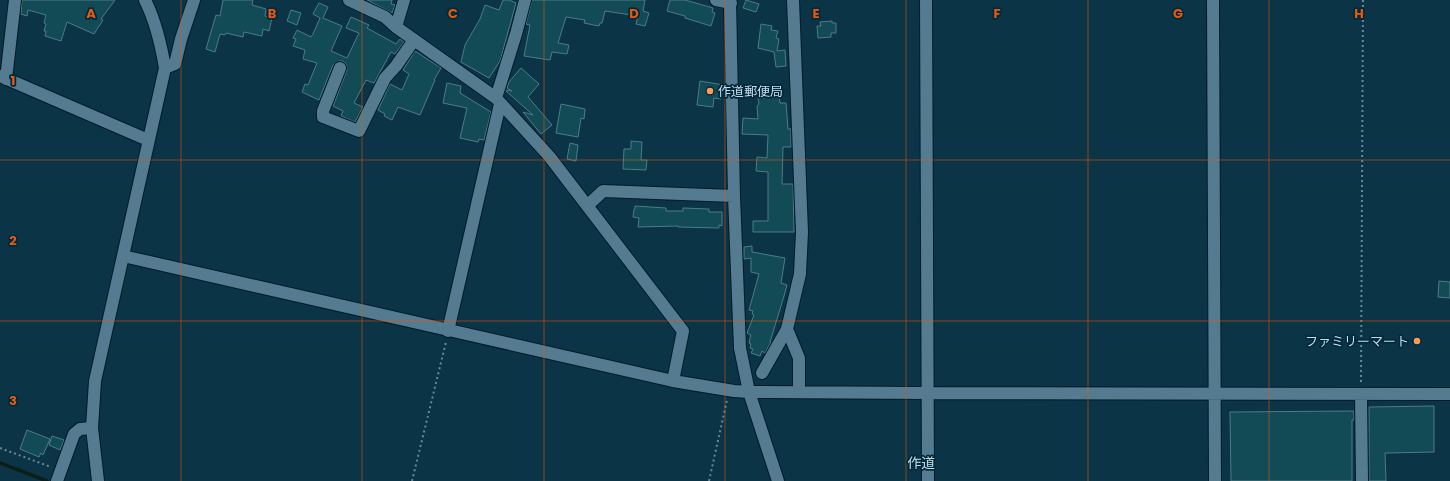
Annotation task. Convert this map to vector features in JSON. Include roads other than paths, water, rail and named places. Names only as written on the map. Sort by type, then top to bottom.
[{"type":"street","points":[[15,0],[3,78],[148,140]]},
{"type":"street","points":[[98,481],[92,428],[95,381],[165,68],[153,16],[145,0]]},
{"type":"street","points":[[165,68],[175,64],[181,39],[194,0]]},
{"type":"street","points":[[349,0],[386,17],[396,27],[498,101],[549,156],[683,331],[673,381]]},
{"type":"street","points":[[396,27],[404,0]]},
{"type":"street","points":[[448,331],[498,101],[524,0]]},
{"type":"street","points":[[716,0],[730,2],[734,196],[740,348],[749,392],[778,481]]},
{"type":"street","points":[[762,373],[787,329],[800,274],[802,232],[793,0]]},
{"type":"street","points":[[926,0],[928,481]]},
{"type":"street","points":[[1213,0],[1215,481]]},
{"type":"street","points":[[340,68],[323,111],[323,117],[360,131],[385,78],[396,66],[414,40]]},
{"type":"street","points":[[587,206],[603,191],[734,196]]},
{"type":"street","points":[[123,256],[673,381],[728,390],[749,392],[928,394],[1450,394]]},
{"type":"street","points":[[787,329],[799,358],[799,392]]},
{"type":"street","points":[[1360,394],[1362,481]]},
{"type":"street","points":[[59,476],[74,434],[80,429],[92,428]]},
{"type":"waterway","points":[[0,463],[47,481]]},
{"type":"place","name":"作道郵便局","points":[[710,91]]},
{"type":"place","name":"ファミリーマート","points":[[1417,341]]},
{"type":"district","name":"作道","points":[[921,463]]}]
